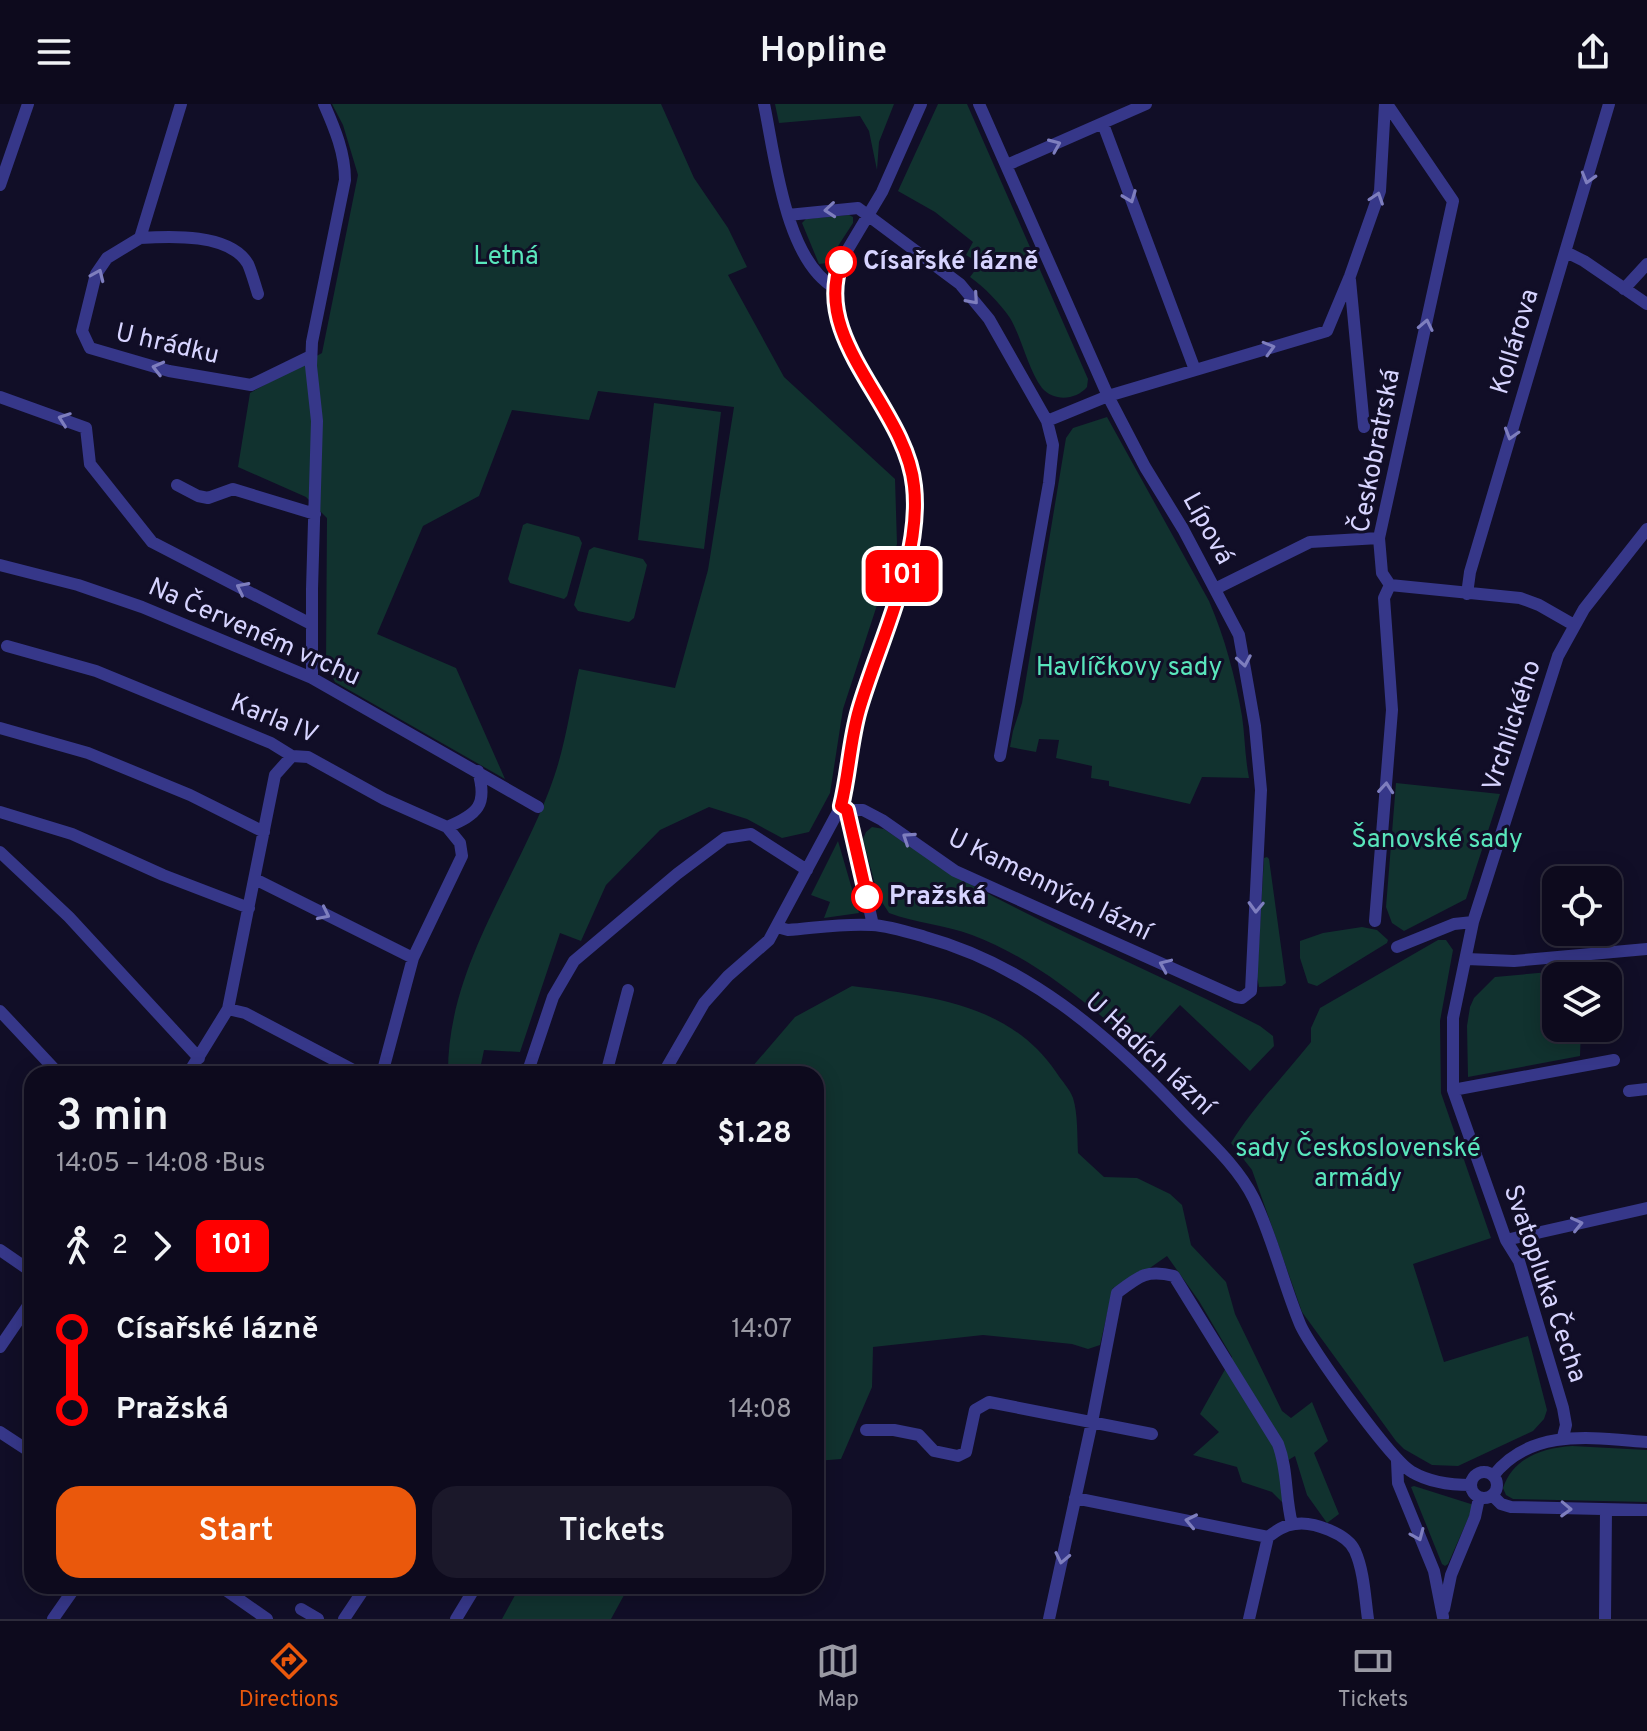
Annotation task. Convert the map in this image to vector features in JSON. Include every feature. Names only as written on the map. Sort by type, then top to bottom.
[{"type":"street","points":[[0,185],[28,104]]},
{"type":"street","points":[[181,104],[140,238],[178,235],[231,247],[247,262],[258,294]]},
{"type":"street","points":[[312,678],[317,421],[311,356],[345,180],[338,134],[324,104]]},
{"type":"street","points":[[764,104],[788,215],[813,270],[822,281],[835,288]]},
{"type":"street","points":[[668,1066],[704,1003],[728,976],[769,940],[844,808],[859,710],[907,558],[915,511],[914,484],[908,456],[895,425],[842,333],[835,304],[835,278],[842,259],[882,192],[921,104]]},
{"type":"street","name":"Lípová","points":[[979,104],[1108,396],[1239,635],[1255,726],[1260,778],[1253,985],[1248,996],[1236,997]]},
{"type":"street","points":[[1007,165],[1146,104]]},
{"type":"street","points":[[1047,421],[1108,396],[1327,331],[1350,276],[1382,183],[1386,104]]},
{"type":"street","name":"Českobratrská","points":[[1375,921],[1392,710],[1384,598],[1390,585],[1382,573],[1379,538],[1453,201],[1386,104]]},
{"type":"street","name":"Kollárova","points":[[1467,594],[1470,572],[1609,104]]},
{"type":"street","points":[[1103,124],[1195,370]]},
{"type":"street","points":[[788,215],[858,208],[960,284],[989,319],[1047,421],[1053,445],[1049,483],[1000,756]]},
{"type":"street","name":"U hrádku","points":[[140,238],[107,258],[96,274],[82,331],[90,348],[169,371],[251,385],[311,356]]},
{"type":"street","points":[[1566,252],[1647,304]]},
{"type":"street","points":[[1624,289],[1647,264]]},
{"type":"street","points":[[1350,276],[1364,427]]},
{"type":"street","points":[[0,397],[86,428],[90,464],[152,542],[311,624]]},
{"type":"street","points":[[177,485],[208,498],[233,489],[315,514]]},
{"type":"street","name":"Vrchlického","points":[[1467,959],[1473,922],[1558,656],[1574,625],[1647,529]]},
{"type":"street","points":[[1215,589],[1310,542],[1379,538]]},
{"type":"street","name":"Na Červeném vrchu","points":[[0,565],[78,585],[142,607],[312,678],[538,807]]},
{"type":"street","points":[[1390,585],[1528,600],[1574,625]]},
{"type":"street","name":"Karla IV","points":[[7,646],[96,671],[271,743],[292,756],[308,757],[384,799],[447,827]]},
{"type":"street","points":[[0,728],[88,753],[190,795],[264,832]]},
{"type":"street","points":[[194,1066],[228,1009],[275,775],[292,756]]},
{"type":"street","points":[[384,1066],[413,958],[462,856],[460,843],[447,827],[474,814],[482,799],[478,771]]},
{"type":"street","points":[[844,808],[873,925]]},
{"type":"street","name":"U Kamenných lázní","points":[[844,808],[863,810],[882,820],[955,871],[1236,997]]},
{"type":"street","points":[[0,812],[72,834],[163,875],[249,908]]},
{"type":"street","points":[[529,1066],[553,997],[574,961],[677,874],[725,838],[751,834],[807,870]]},
{"type":"street","points":[[0,852],[69,917],[199,1058]]},
{"type":"street","points":[[255,879],[413,958]]},
{"type":"street","points":[[1397,947],[1454,924],[1473,922]]},
{"type":"street","name":"U Hadích lázní","points":[[777,927],[788,930],[873,925],[947,943],[1015,972],[1084,1020],[1225,1157],[1254,1199],[1301,1328],[1397,1461],[1398,1483],[1434,1571],[1443,1618]]},
{"type":"street","points":[[1467,959],[1514,961],[1647,949]]},
{"type":"street","name":"Svatopluka Čecha","points":[[1467,959],[1453,1018],[1453,1090],[1506,1240],[1519,1261],[1563,1408],[1566,1425],[1563,1437]]},
{"type":"street","points":[[608,1066],[628,990]]},
{"type":"street","points":[[228,1009],[245,1013],[346,1066]]},
{"type":"street","points":[[0,1011],[52,1066]]},
{"type":"street","points":[[1453,1090],[1614,1060]]},
{"type":"street","points":[[1629,1091],[1647,1089]]},
{"type":"street","points":[[1506,1240],[1647,1208]]},
{"type":"street","points":[[0,1250],[24,1266]]},
{"type":"street","points":[[1049,1619],[1117,1293],[1137,1277],[1156,1271],[1174,1276],[1278,1444],[1284,1459],[1286,1499],[1292,1524]]},
{"type":"street","points":[[0,1347],[24,1312]]},
{"type":"street","points":[[866,1430],[894,1430],[919,1435],[934,1451],[958,1456],[966,1452],[975,1410],[989,1402],[1152,1434]]},
{"type":"street","points":[[0,1432],[24,1448]]},
{"type":"street","points":[[1493,1476],[1514,1458],[1541,1443],[1563,1437],[1647,1442]]},
{"type":"street","points":[[1397,1461],[1411,1472],[1432,1481],[1471,1485]]},
{"type":"street","points":[[1443,1618],[1451,1575],[1475,1517],[1486,1496],[1497,1484],[1489,1473],[1479,1473],[1472,1480],[1472,1491],[1486,1496],[1501,1504],[1511,1507],[1647,1510]]},
{"type":"street","points":[[1075,1498],[1268,1537]]},
{"type":"street","points":[[1605,1619],[1606,1510]]},
{"type":"street","points":[[1249,1619],[1268,1537],[1280,1528],[1304,1523],[1337,1534],[1348,1541],[1355,1551],[1368,1619]]},
{"type":"street","points":[[53,1619],[70,1594]]},
{"type":"street","points":[[231,1594],[267,1619]]},
{"type":"street","points":[[344,1619],[361,1594]]},
{"type":"street","points":[[456,1619],[471,1594]]},
{"type":"street","points":[[301,1609],[318,1619]]},
{"type":"green space","name":"Letná","points":[[332,104],[661,104],[694,178],[728,228],[747,267],[728,275],[784,377],[895,479],[897,544],[843,709],[830,793],[809,832],[782,838],[747,819],[709,807],[660,830],[606,885],[581,941],[560,933],[520,1052],[484,1050],[481,1066],[449,1066],[459,996],[472,958],[540,814],[554,777],[579,669],[675,688],[708,570],[734,407],[598,391],[589,420],[512,410],[479,496],[423,526],[377,634],[456,668],[505,779],[335,682],[326,665],[327,518],[306,497],[238,467],[250,393],[322,353],[358,175],[343,125]]},
{"type":"green space","points":[[775,104],[894,104],[879,142],[877,170],[869,131],[860,116],[779,123]]},
{"type":"green space","points":[[938,104],[967,104],[1088,379],[1087,387],[1077,395],[1065,398],[1053,396],[1042,388],[1010,318],[992,296],[970,277],[976,269],[976,261],[966,255],[973,242],[935,212],[898,191]]},
{"type":"green space","points":[[853,217],[853,223],[827,263],[819,264],[802,223],[806,219]]},
{"type":"green space","points":[[654,403],[721,412],[704,549],[638,540]]},
{"type":"green space","name":"Havlíčkovy sady","points":[[1107,417],[1209,601],[1225,643],[1236,686],[1249,778],[1202,777],[1190,804],[1109,786],[1109,781],[1091,778],[1092,766],[1056,758],[1059,740],[1039,739],[1036,752],[1010,747],[1022,703],[1066,438],[1073,428]]},
{"type":"green space","points":[[527,523],[579,537],[582,543],[564,599],[510,583],[508,579],[523,525]]},
{"type":"green space","points":[[594,547],[643,559],[647,565],[634,618],[629,622],[578,611],[574,605],[589,550]]},
{"type":"green space","name":"Šanovské sady","points":[[1396,783],[1500,794],[1466,899],[1404,931],[1392,923],[1386,907]]},
{"type":"green space","points":[[872,827],[884,829],[949,872],[1007,904],[1260,1026],[1273,1036],[1274,1046],[1250,1071],[1180,1005],[1140,1049],[1040,970],[996,945],[972,935],[889,913],[878,896],[863,839]]},
{"type":"green space","points":[[838,841],[859,913],[824,918],[830,902],[811,895]]},
{"type":"green space","points":[[1267,857],[1286,983],[1259,987],[1257,976],[1264,858]]},
{"type":"green space","points":[[1362,927],[1377,930],[1388,940],[1387,943],[1317,986],[1308,983],[1300,958],[1300,941],[1323,933]]},
{"type":"green space","name":"sady Československé armády","points":[[1438,940],[1446,940],[1453,950],[1440,1021],[1441,1093],[1491,1238],[1413,1264],[1444,1362],[1528,1336],[1547,1410],[1544,1419],[1533,1431],[1458,1466],[1432,1465],[1404,1449],[1302,1312],[1252,1170],[1231,1143],[1311,1042],[1311,1028],[1320,1008]]},
{"type":"green space","points":[[1542,973],[1542,1042],[1580,1042],[1580,1056],[1468,1077],[1467,1026],[1470,1007],[1474,998],[1495,977]]},
{"type":"green space","points":[[852,986],[938,999],[965,1007],[1015,1031],[1037,1049],[1072,1095],[1078,1153],[1104,1177],[1137,1178],[1170,1194],[1182,1205],[1191,1245],[1226,1282],[1235,1314],[1282,1411],[1291,1418],[1312,1402],[1328,1441],[1314,1453],[1339,1514],[1327,1523],[1307,1495],[1295,1456],[1280,1465],[1283,1503],[1272,1492],[1242,1482],[1237,1467],[1193,1455],[1219,1432],[1200,1414],[1232,1357],[1199,1301],[1167,1256],[1137,1277],[1113,1288],[1100,1345],[1088,1349],[1072,1344],[983,1335],[873,1347],[872,1387],[841,1459],[824,1460],[824,1066],[753,1066],[795,1017]]},
{"type":"green space","points":[[1572,1446],[1647,1450],[1647,1502],[1513,1499],[1506,1495],[1503,1488],[1521,1462],[1540,1452]]},
{"type":"green space","points":[[1411,1487],[1474,1505],[1445,1566]]},
{"type":"green space","points":[[516,1594],[625,1594],[611,1619],[502,1619]]},
{"type":"bus line","name":"101","points":[[841,262],[835,278],[835,304],[842,333],[895,425],[908,456],[915,497],[907,558],[859,710],[841,806],[847,810],[867,897]]},
{"type":"place","name":"Císařské lázně","points":[[841,262]]},
{"type":"place","name":"Pražská","points":[[867,897]]}]
